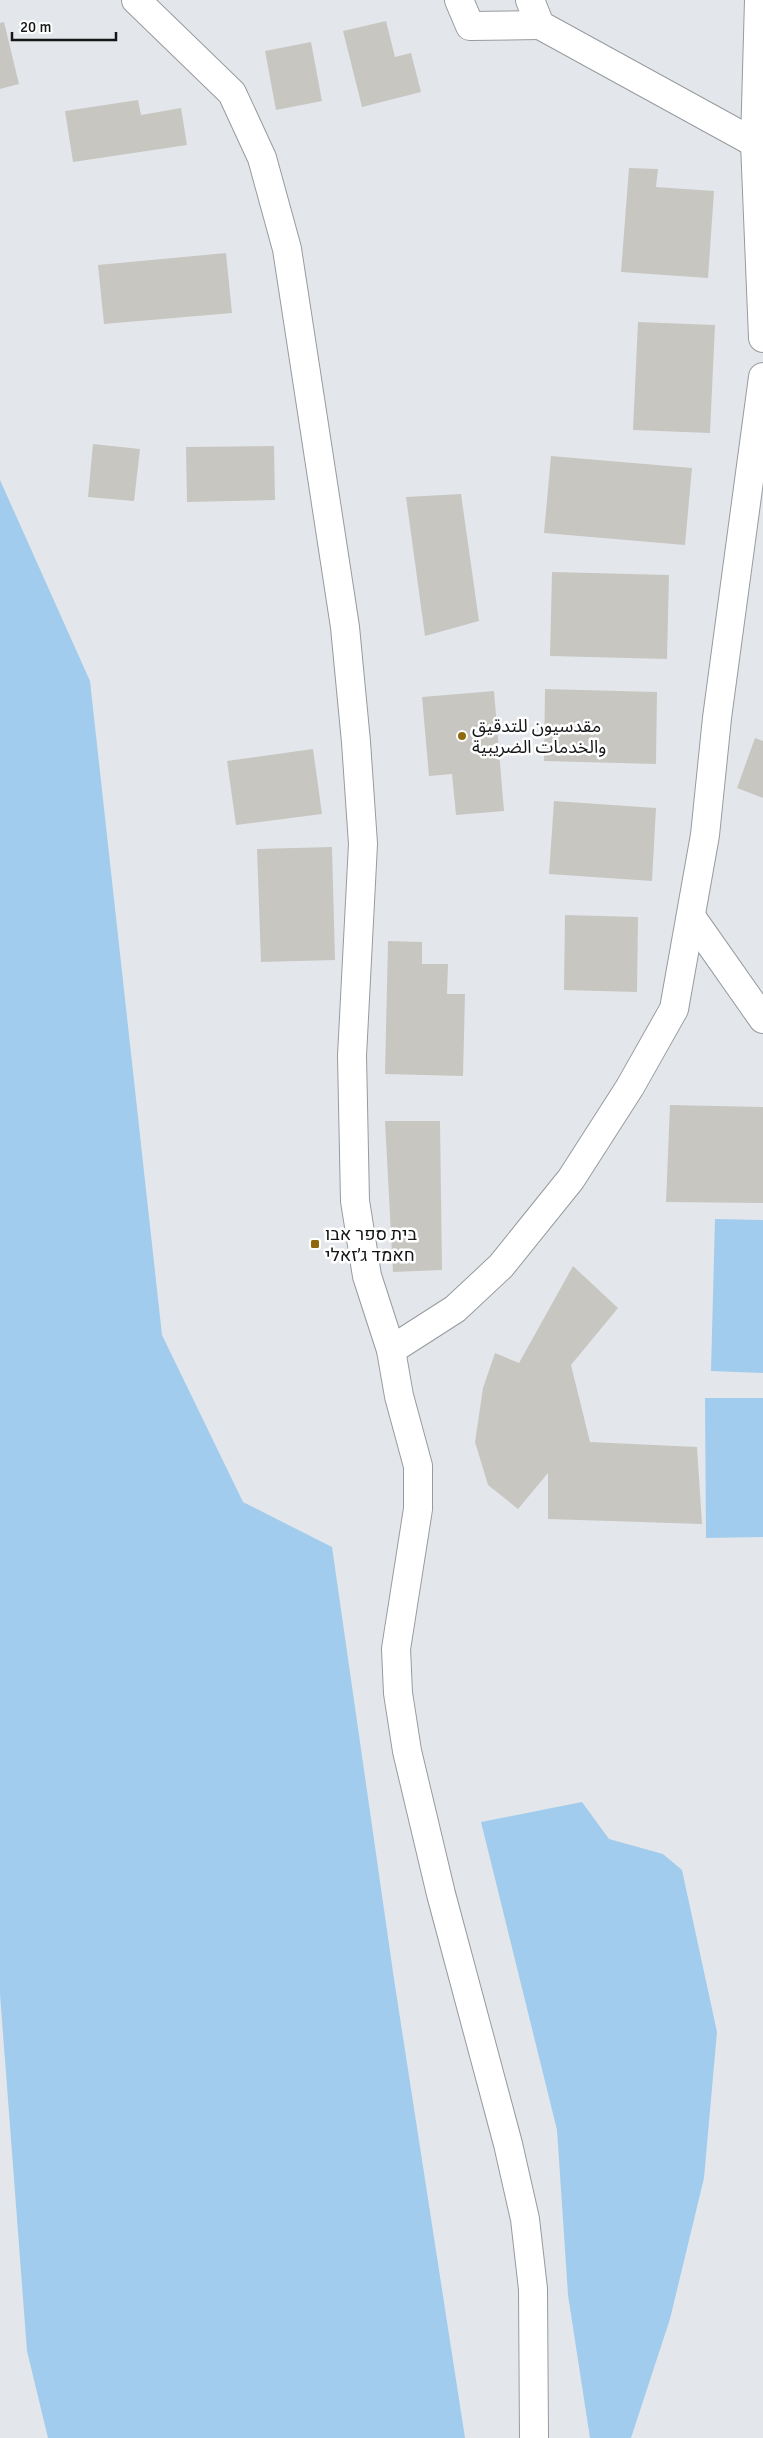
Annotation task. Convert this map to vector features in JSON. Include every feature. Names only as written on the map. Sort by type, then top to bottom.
[{"type":"street","points":[[136,0],[232,94],[262,158],[287,249],[346,627],[362,844],[352,1056],[355,1201],[367,1276],[391,1350],[399,1396],[418,1466],[418,1509],[396,1649],[398,1692],[407,1751],[441,1894],[508,2144],[525,2219],[533,2289],[534,2438]]},
{"type":"street","points":[[459,0],[470,26],[540,25],[755,143]]},
{"type":"street","points":[[530,0],[540,25]]},
{"type":"street","points":[[759,0],[755,143],[763,338]]},
{"type":"street","points":[[391,1350],[455,1309],[494,1272],[570,1179],[630,1087],[674,1008],[692,918],[705,835],[717,718],[763,376]]},
{"type":"street","points":[[692,918],[763,1019]]},
{"type":"shaded area","points":[[0,480],[90,681],[162,1335],[243,1502],[332,1547],[394,1979],[465,2438],[48,2438],[27,2351],[0,1994]]},
{"type":"shaded area","points":[[715,1219],[763,1220],[763,1373],[711,1371]]},
{"type":"shaded area","points":[[705,1398],[763,1398],[763,1537],[706,1538]]},
{"type":"shaded area","points":[[582,1802],[609,1839],[663,1854],[682,1870],[717,2032],[704,2178],[670,2319],[631,2438],[590,2438],[568,2295],[557,2130],[481,1822]]},
{"type":"building","points":[[386,21],[395,57],[411,53],[421,92],[362,107],[343,31]]},
{"type":"building","points":[[4,22],[19,84],[0,89],[0,23]]},
{"type":"building","points":[[311,42],[322,101],[276,110],[265,51]]},
{"type":"building","points":[[138,100],[141,115],[181,108],[187,145],[73,162],[65,111]]},
{"type":"building","points":[[629,168],[658,169],[656,187],[714,191],[708,278],[621,272]]},
{"type":"building","points":[[226,253],[232,313],[104,324],[98,265]]},
{"type":"building","points":[[638,322],[715,325],[710,433],[633,430]]},
{"type":"building","points":[[93,444],[140,449],[134,501],[88,497]]},
{"type":"building","points":[[274,446],[275,500],[187,502],[186,447]]},
{"type":"building","points":[[551,456],[692,468],[685,545],[544,533]]},
{"type":"building","points":[[461,494],[479,621],[425,636],[406,497]]},
{"type":"building","points":[[552,572],[669,575],[667,659],[550,656]]},
{"type":"building","points":[[545,689],[657,692],[656,764],[544,761]]},
{"type":"building","name":"مقدسيون للتدقيق والخدمات الضريبية","points":[[494,691],[504,811],[456,815],[452,774],[429,776],[422,697]]},
{"type":"building","points":[[755,738],[763,741],[763,798],[737,788]]},
{"type":"building","points":[[313,749],[322,814],[236,825],[227,761]]},
{"type":"building","points":[[554,801],[656,808],[652,881],[549,874]]},
{"type":"building","points":[[332,847],[335,960],[261,962],[257,849]]},
{"type":"building","points":[[565,915],[638,917],[637,992],[564,990]]},
{"type":"building","points":[[388,941],[422,942],[422,964],[448,964],[447,994],[465,994],[463,1076],[385,1074]]},
{"type":"building","points":[[670,1105],[763,1107],[763,1203],[666,1202]]},
{"type":"building","points":[[385,1121],[440,1121],[442,1270],[393,1272]]},
{"type":"building","points":[[573,1266],[618,1308],[571,1365],[590,1442],[697,1447],[702,1524],[548,1519],[548,1473],[518,1509],[488,1485],[475,1442],[483,1388],[495,1353],[519,1363]]},
{"type":"place","name":"مقدسيون للتدقيق والخدمات الضريبية","points":[[462,736]]},
{"type":"place","name":"בית ספר אבו חאמד ג׳זאלי","points":[[315,1244]]}]
